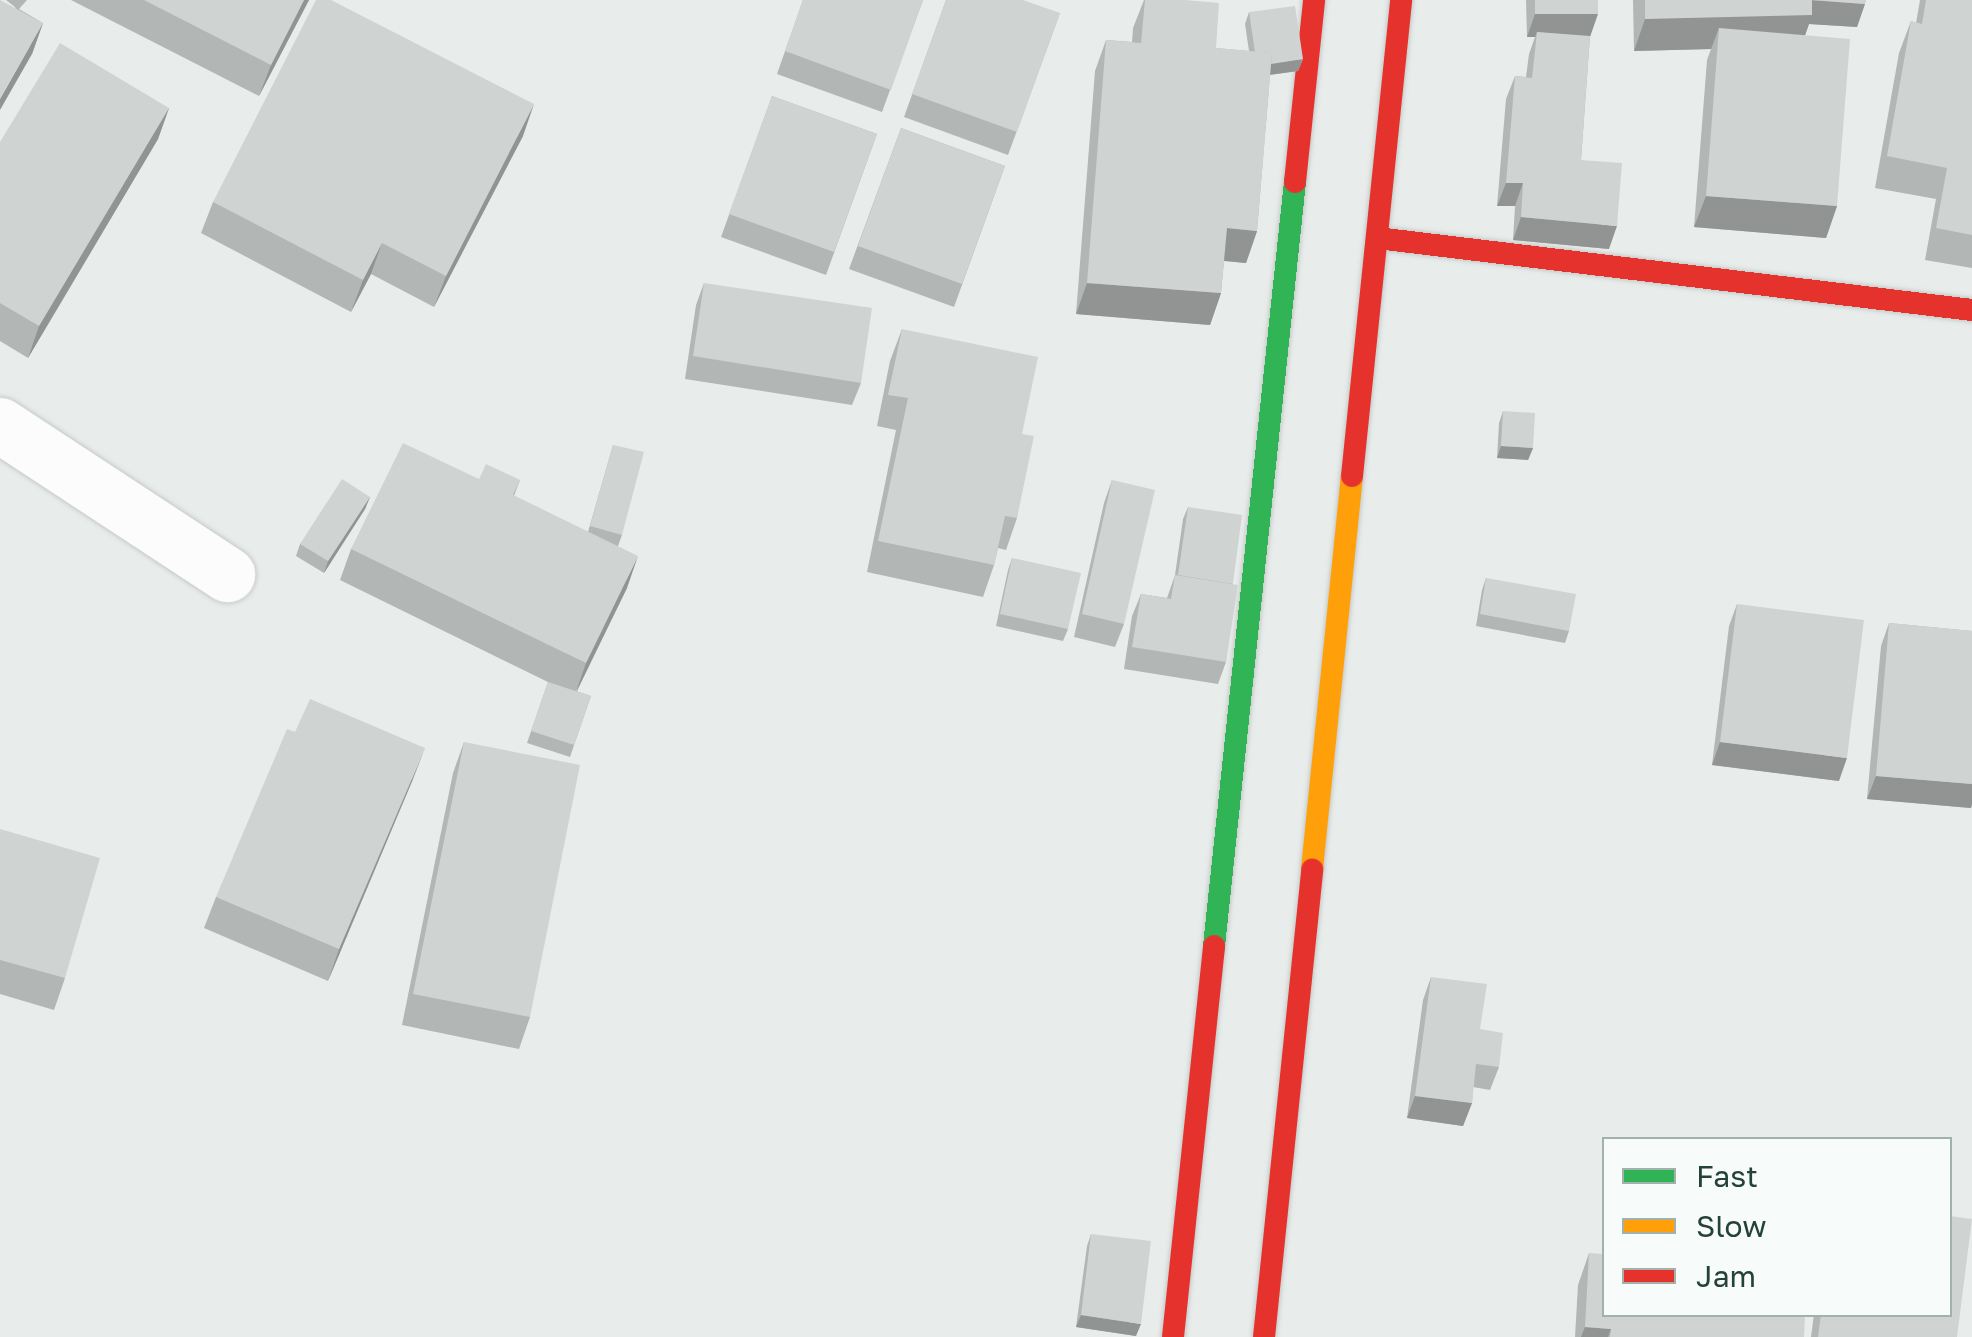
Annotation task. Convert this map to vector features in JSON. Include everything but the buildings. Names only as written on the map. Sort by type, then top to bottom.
[{"type":"street","points":[[1173,1337],[1314,0]]},
{"type":"street","points":[[1264,1337],[1401,0]]},
{"type":"street","points":[[1376,238],[1972,310]]},
{"type":"street","points":[[0,425],[227,574]]},
{"type":"traffic: fast","points":[[1214,946],[1295,182]]},
{"type":"traffic: slow","points":[[1312,869],[1352,476]]},
{"type":"traffic: jam","points":[[1295,182],[1314,0]]},
{"type":"traffic: jam","points":[[1352,476],[1401,0]]},
{"type":"traffic: jam","points":[[1377,238],[1972,310]]},
{"type":"traffic: jam","points":[[1264,1337],[1312,869]]},
{"type":"traffic: jam","points":[[1173,1337],[1214,946]]}]
